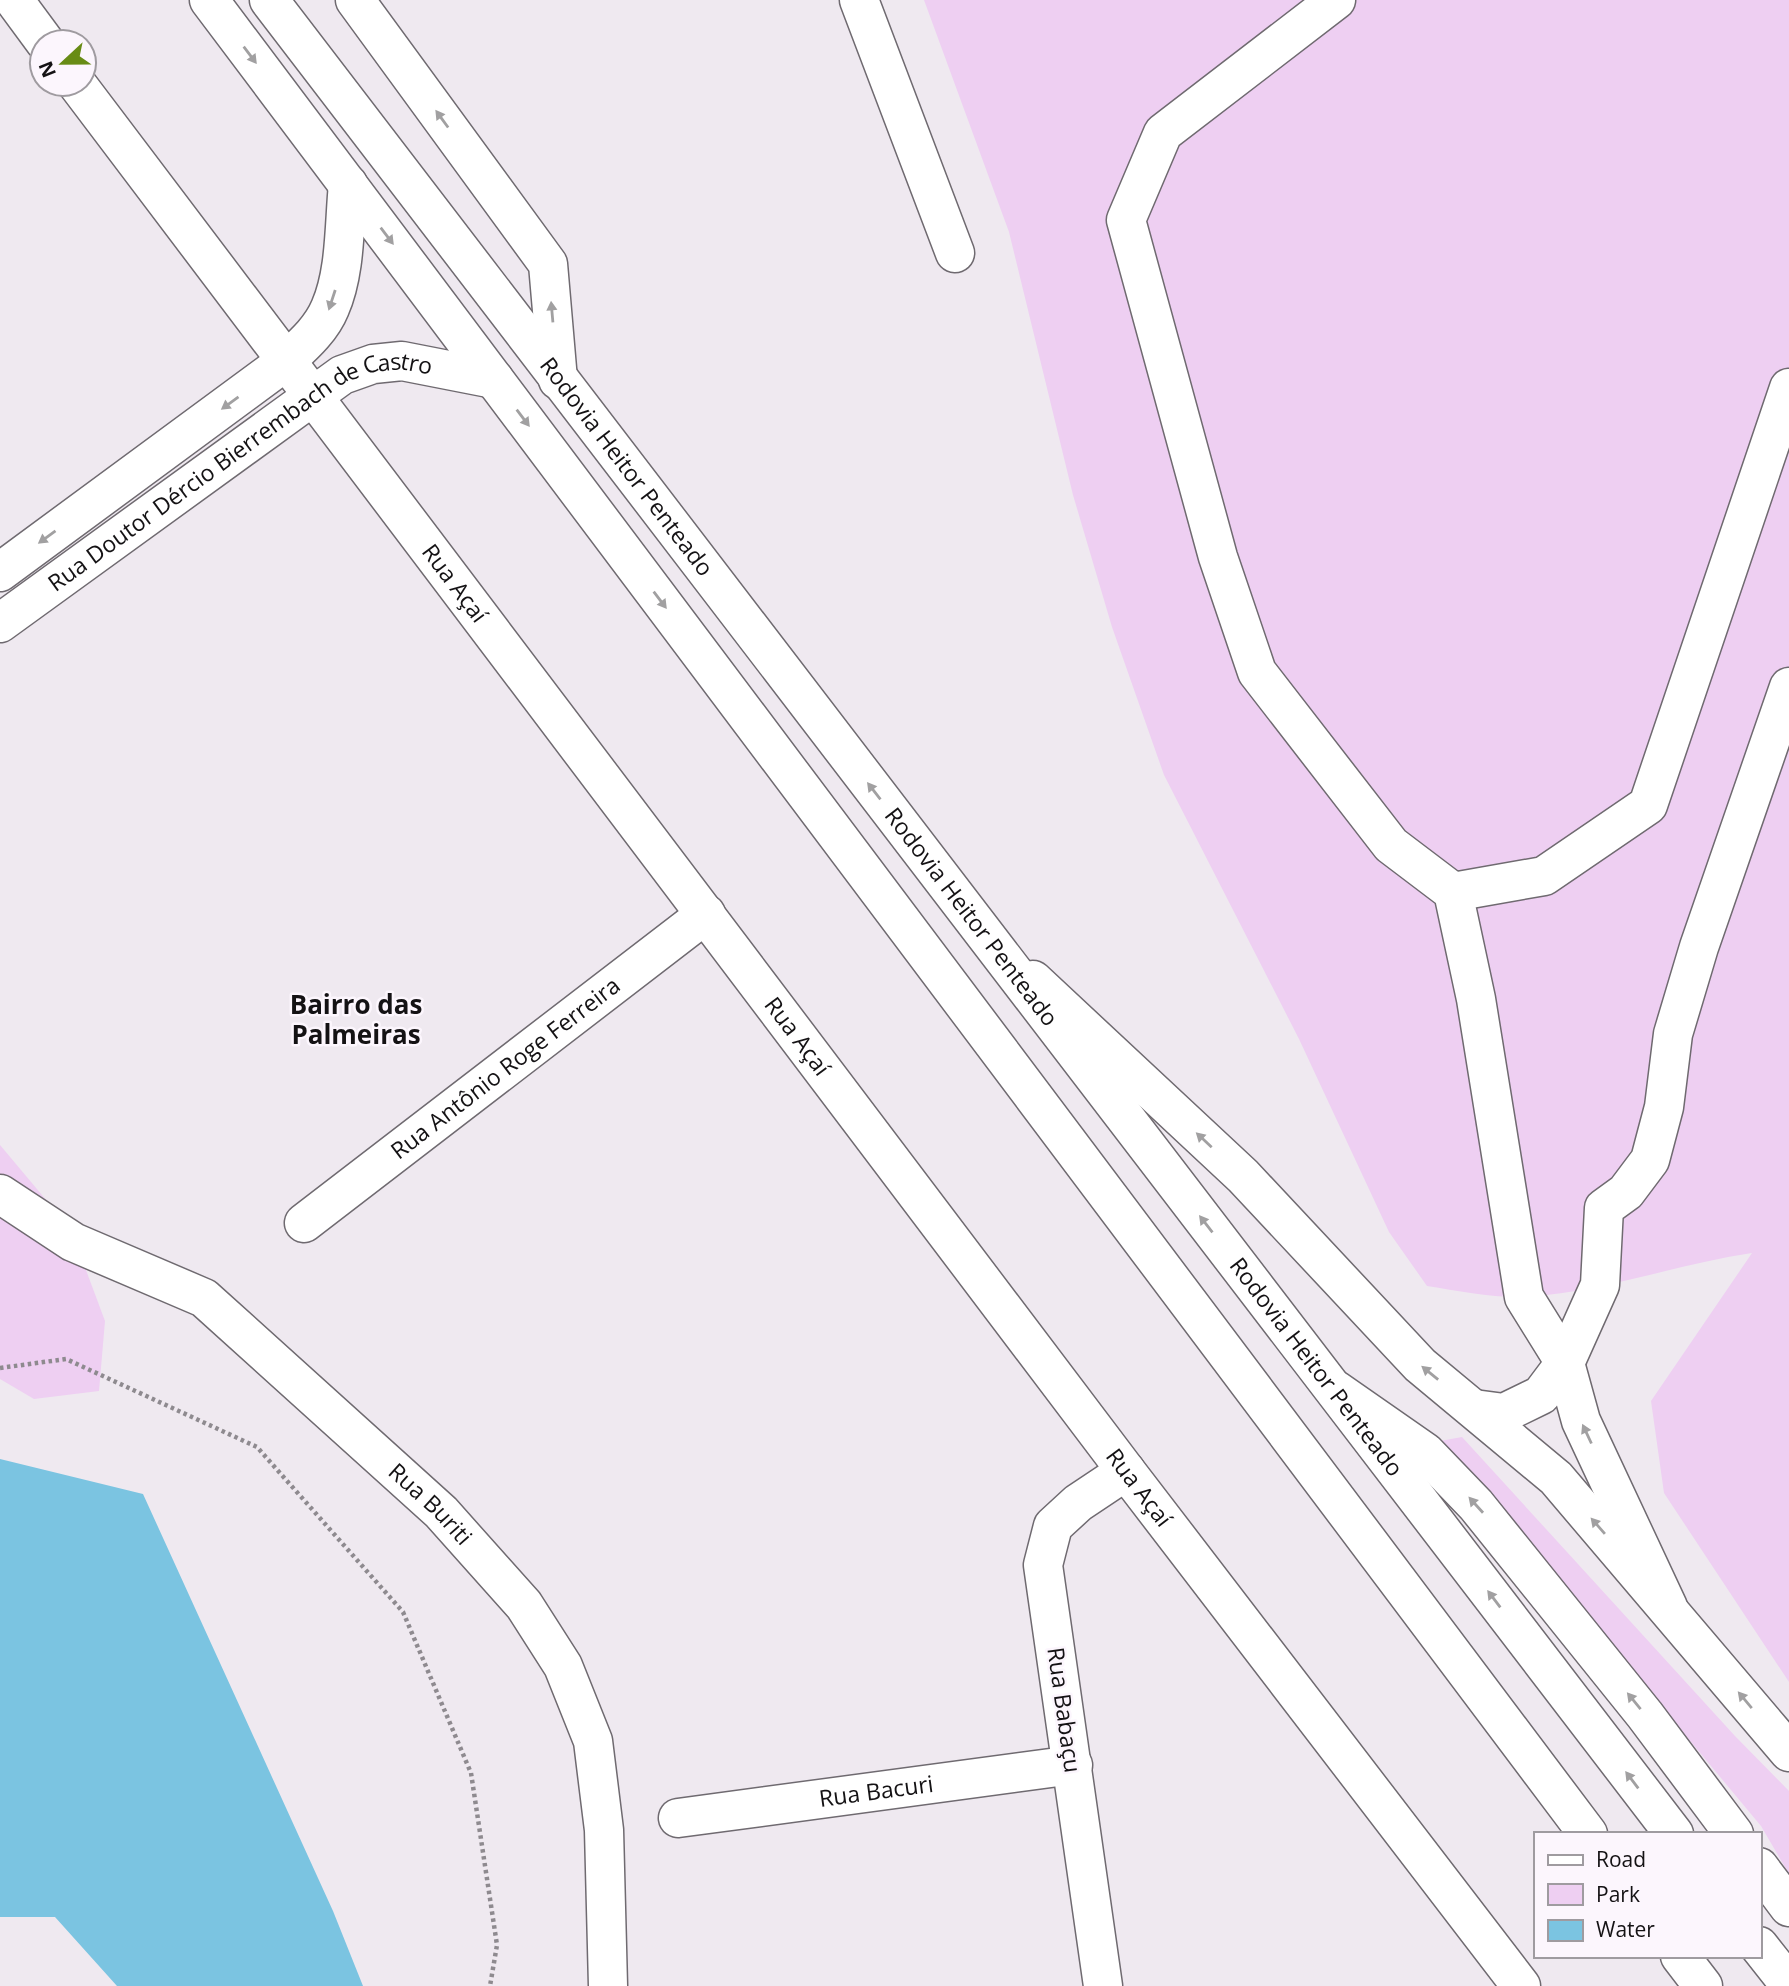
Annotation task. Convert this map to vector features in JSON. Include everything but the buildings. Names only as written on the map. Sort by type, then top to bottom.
[{"type":"street","points":[[14,0],[35,28]]},
{"type":"street","points":[[209,0],[1586,1832]]},
{"type":"street","name":"Rodovia Heitor Penteado","points":[[270,0],[558,380],[1672,1832]]},
{"type":"street","points":[[355,0],[548,264],[558,380]]},
{"type":"street","points":[[859,0],[955,253]]},
{"type":"street","points":[[1336,0],[1163,133],[1126,220],[1214,544],[1257,672],[1391,845],[1452,892],[1476,999],[1524,1297],[1565,1363],[1581,1421],[1668,1607]]},
{"type":"street","name":"Rua Açaí","points":[[87,98],[1126,1471],[1521,1986]]},
{"type":"street","name":"Rua Doutor Dércio Bierrembach de Castro","points":[[0,572],[285,362],[311,338],[330,309],[338,280],[348,184]]},
{"type":"street","name":"Rua Doutor Dércio Bierrembach de Castro","points":[[0,623],[342,375],[373,364],[402,361],[494,379]]},
{"type":"street","points":[[1452,892],[1544,877],[1647,805],[1789,388]]},
{"type":"street","points":[[1474,1409],[1504,1413],[1541,1395],[1565,1363],[1600,1285],[1604,1208],[1626,1192],[1650,1160],[1664,1107],[1673,1034],[1699,947],[1789,687]]},
{"type":"street","name":"Rua Antônio Roge Ferreira","points":[[304,1223],[706,914]]},
{"type":"street","points":[[983,933],[1243,1176],[1420,1365],[1556,1478],[1789,1752]]},
{"type":"street","name":"Rua Buriti","points":[[0,1194],[73,1242],[204,1298],[441,1512],[524,1605],[563,1667],[593,1741],[604,1830],[608,1986]]},
{"type":"street","points":[[1332,1387],[1424,1452],[1476,1505],[1645,1715],[1733,1832]]},
{"type":"street","name":"Rua Babaçu","points":[[1103,1986],[1043,1565],[1053,1526],[1078,1503],[1126,1471]]},
{"type":"street","name":"Rua Bacuri","points":[[678,1818],[1073,1765]]},
{"type":"street","points":[[1761,1870],[1789,1907]]},
{"type":"street","points":[[1761,1949],[1789,1984]]},
{"type":"street","points":[[1682,1958],[1703,1986]]},
{"type":"path","points":[[0,1367],[66,1359],[257,1447],[403,1612],[471,1773],[497,1945],[490,1986]]},
{"type":"green space","points":[[924,0],[1789,0],[1789,1682],[1664,1493],[1651,1401],[1752,1253],[1581,1290],[1524,1297],[1500,1296],[1427,1286],[1389,1232],[1299,1039],[1164,775],[1112,627],[1073,495],[1009,232]]},
{"type":"green space","points":[[0,1145],[52,1207],[83,1262],[105,1321],[99,1391],[34,1399],[0,1379]]},
{"type":"green space","points":[[1462,1437],[1735,1736],[1789,1791],[1789,1874],[1761,1826],[1440,1441]]},
{"type":"water","points":[[0,1459],[143,1494],[333,1911],[363,1986],[117,1986],[55,1917],[0,1917]]},
{"type":"district","name":"Bairro das Palmeiras","points":[[356,1020]]}]
